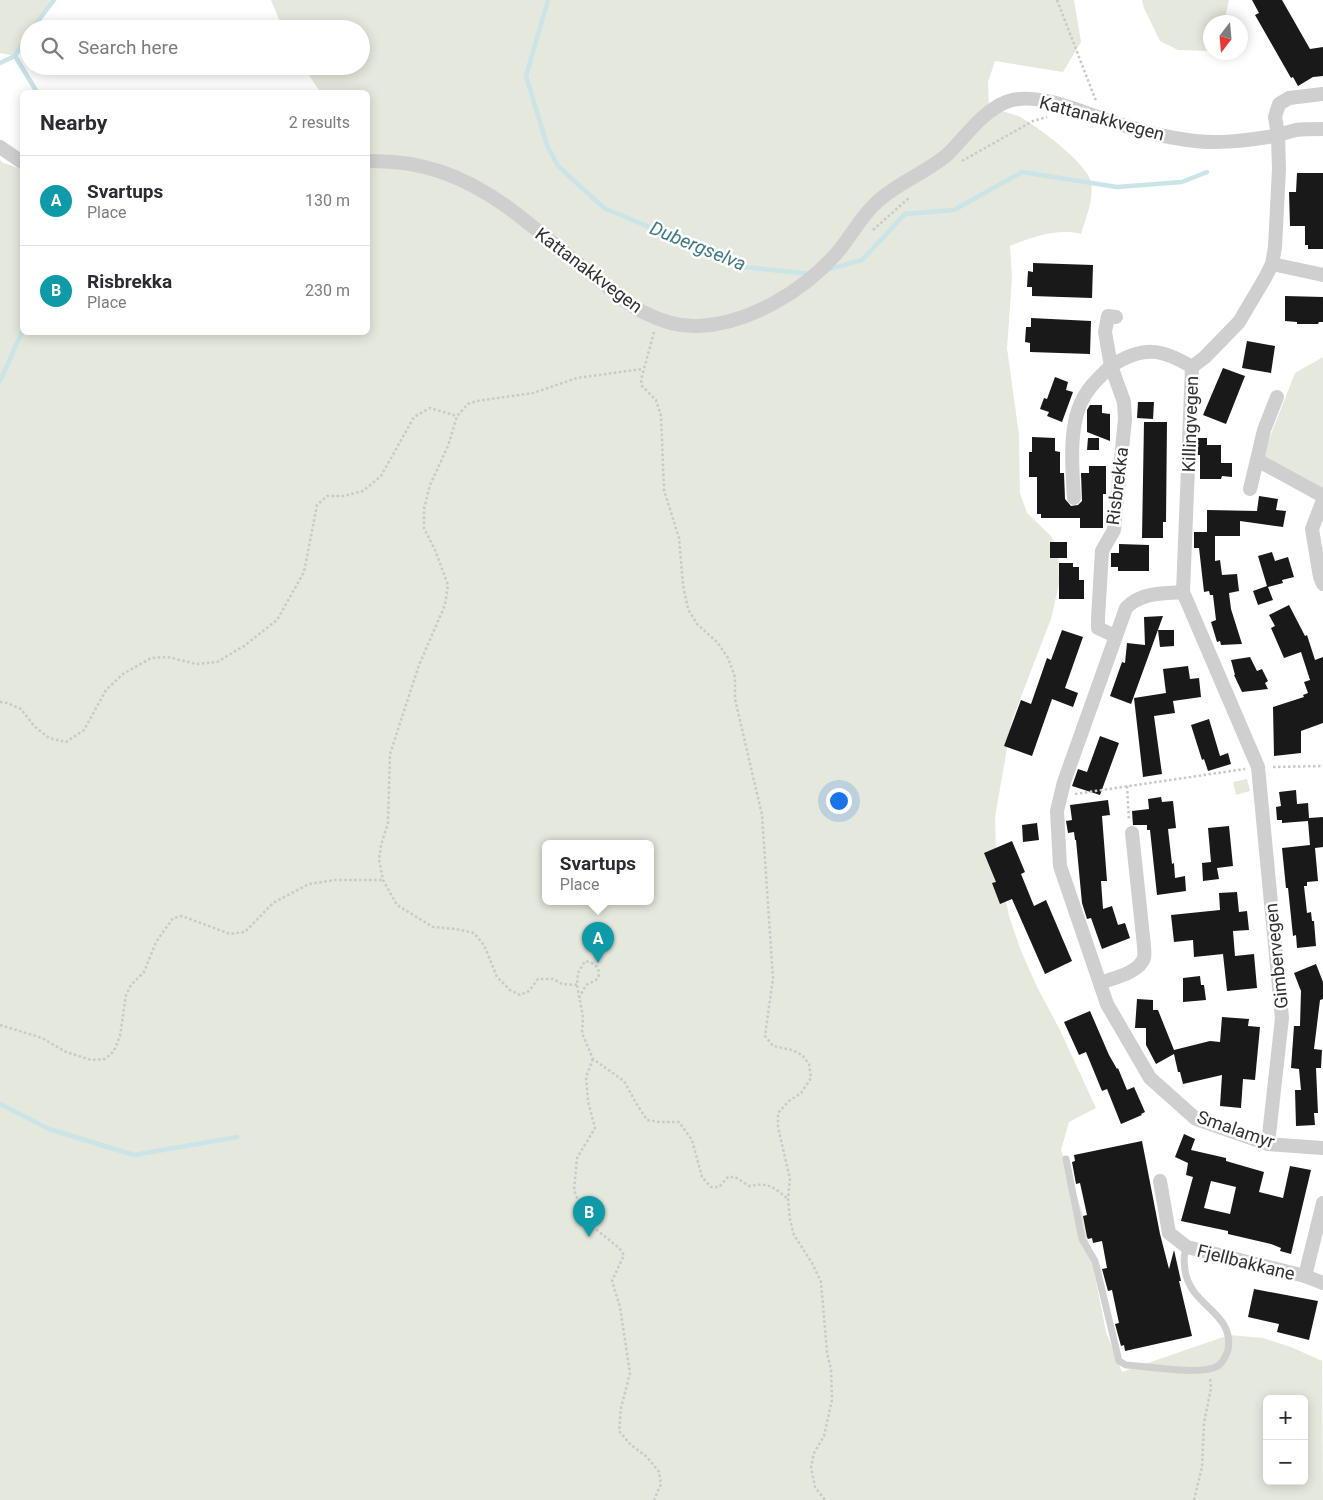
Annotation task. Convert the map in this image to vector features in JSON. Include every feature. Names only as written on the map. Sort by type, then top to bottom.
[{"type":"street","points":[[1278,135],[1275,117],[1279,104],[1289,98],[1323,94]]},
{"type":"street","name":"Kattanakkvegen","points":[[370,161],[394,160],[425,166],[456,178],[505,206],[644,313],[665,322],[700,326],[724,322],[742,316],[796,291],[836,254],[859,221],[875,203],[889,192],[940,161],[988,113],[1004,103],[1016,99],[1033,99],[1059,105],[1145,131],[1198,142],[1236,141],[1298,130],[1323,129]]},
{"type":"street","name":"Killingvegen","points":[[1258,767],[1183,592],[1192,367],[1205,357],[1239,322],[1272,264],[1276,237],[1279,169],[1278,135]]},
{"type":"street","points":[[0,147],[20,161]]},
{"type":"street","points":[[1272,264],[1323,274]]},
{"type":"street","name":"Risbrekka","points":[[1115,636],[1098,628],[1098,618],[1102,550],[1114,530],[1125,419],[1124,402],[1111,366],[1105,332],[1108,316],[1116,317]]},
{"type":"street","points":[[1074,498],[1072,469],[1074,425],[1084,396],[1094,382],[1111,366],[1126,356],[1146,351],[1159,352],[1175,357],[1192,367]]},
{"type":"street","points":[[1250,489],[1264,430],[1277,397]]},
{"type":"street","points":[[1257,460],[1323,496]]},
{"type":"street","points":[[1323,500],[1312,530],[1320,577],[1323,584]]},
{"type":"street","points":[[1061,796],[1126,608],[1134,600],[1144,596],[1183,592]]},
{"type":"street","name":"Gimbervegen","points":[[1258,767],[1282,1018],[1268,1144]]},
{"type":"street","name":"Smalamyr","points":[[1061,796],[1057,811],[1060,866],[1107,1004],[1150,1078],[1196,1119],[1268,1144],[1323,1148]]},
{"type":"street","points":[[1100,983],[1139,966],[1144,958],[1132,833]]},
{"type":"street","name":"Fjellbakkane","points":[[1160,1181],[1169,1233],[1187,1248],[1306,1276],[1323,1203]]},
{"type":"street","points":[[1306,1276],[1323,1283]]},
{"type":"lane","points":[[1066,1159],[1082,1239],[1095,1261],[1119,1361],[1126,1365],[1192,1371],[1209,1370],[1219,1365],[1227,1354],[1230,1340],[1224,1324],[1212,1310],[1198,1299],[1191,1289],[1186,1274],[1184,1258],[1187,1248]]},
{"type":"path","points":[[1057,0],[1103,119]]},
{"type":"path","points":[[956,164],[1033,120],[1051,117]]},
{"type":"path","points":[[873,230],[910,197]]},
{"type":"path","points":[[654,330],[640,380],[642,386],[656,400],[661,416],[664,490],[679,538],[683,586],[688,609],[697,624],[717,642],[728,658],[735,677],[735,699],[762,815],[773,978],[765,1036],[773,1046],[792,1050],[802,1055],[809,1064],[810,1078],[801,1093],[790,1101],[778,1114],[778,1127],[790,1179],[788,1199],[794,1235],[812,1263],[821,1282],[827,1352],[831,1370],[832,1400],[824,1436],[814,1453],[811,1467],[815,1487],[825,1500]]},
{"type":"path","points":[[577,985],[562,984],[553,979],[538,979],[528,991],[520,995],[510,990],[497,977],[484,945],[474,934],[456,929],[433,927],[397,904],[383,880],[379,859],[381,844],[388,823],[390,754],[419,665],[445,605],[448,585],[435,550],[424,528],[424,509],[430,485],[448,446],[458,416],[468,404],[533,394],[577,378],[642,369]]},
{"type":"path","points":[[0,702],[8,703],[21,709],[34,726],[49,738],[66,742],[84,730],[106,690],[123,674],[151,658],[168,657],[196,664],[217,662],[244,646],[277,620],[304,572],[317,505],[327,496],[344,496],[363,491],[381,476],[414,417],[430,408],[458,416]]},
{"type":"path","points":[[1061,796],[1258,767],[1323,766]]},
{"type":"path","points":[[1127,786],[1132,833]]},
{"type":"path","points":[[0,1025],[42,1038],[66,1052],[92,1060],[105,1058],[114,1051],[120,1036],[126,996],[131,985],[144,972],[156,942],[173,918],[182,916],[230,934],[245,932],[273,903],[309,884],[335,880],[383,880]]},
{"type":"path","points":[[579,998],[586,985],[596,980],[599,976],[599,970],[594,964],[585,961],[578,973],[577,985],[579,998],[582,1017],[582,1033],[594,1058],[624,1081],[647,1120],[680,1122],[692,1140],[702,1177],[711,1187],[719,1187],[728,1177],[735,1177],[748,1186],[762,1184],[772,1186],[788,1199]]},
{"type":"path","points":[[594,1058],[586,1078],[588,1101],[595,1128],[577,1158],[574,1190],[586,1221],[619,1248],[624,1255],[612,1281],[620,1307],[630,1373],[621,1408],[619,1431],[631,1445],[647,1457],[659,1472],[661,1484],[654,1500]]},
{"type":"path","points":[[1194,1500],[1202,1467],[1204,1423],[1211,1388],[1209,1370]]},
{"type":"shaded area","points":[[0,0],[54,0],[39,20],[20,20],[20,48],[15,56],[0,53]]},
{"type":"shaded area","points":[[271,0],[1074,0],[1081,42],[1063,72],[995,61],[988,82],[989,107],[1026,120],[1060,145],[1088,174],[1092,189],[1089,208],[1081,234],[1072,232],[1054,233],[1010,246],[1012,278],[1007,348],[1019,435],[1020,493],[1027,513],[1051,536],[1058,549],[1059,584],[1051,619],[1012,720],[995,817],[996,851],[1009,916],[1021,951],[1096,1108],[1069,1122],[1061,1150],[1083,1215],[1106,1332],[1122,1372],[1229,1335],[1263,1338],[1291,1347],[1322,1361],[1323,1500],[0,1500],[0,160],[3,163],[20,168],[20,335],[370,335],[370,90],[319,90],[309,75],[370,75],[370,20],[279,20]]},
{"type":"shaded area","points":[[1142,0],[1229,0],[1226,15],[1203,15],[1203,51],[1178,50],[1160,41]]},
{"type":"shaded area","points":[[1323,357],[1323,488],[1321,489],[1262,457],[1295,373]]},
{"type":"shaded area","points":[[1247,779],[1250,791],[1236,795],[1233,782]]},
{"type":"building","points":[[1252,0],[1282,0],[1310,49],[1323,47],[1323,76],[1313,77],[1298,86],[1293,77],[1291,78],[1255,15],[1259,13]]},
{"type":"building","points":[[1297,173],[1323,173],[1323,249],[1308,249],[1308,245],[1305,245],[1305,226],[1290,226],[1289,192],[1296,192]]},
{"type":"building","points":[[1033,263],[1093,265],[1092,298],[1032,296],[1032,287],[1027,287],[1028,271],[1033,272]]},
{"type":"building","points":[[1285,296],[1323,297],[1323,322],[1318,324],[1297,324],[1297,322],[1285,321]]},
{"type":"building","points":[[1031,318],[1091,321],[1090,354],[1030,352],[1030,343],[1025,342],[1026,327],[1031,327]]},
{"type":"building","points":[[1247,341],[1275,346],[1271,373],[1242,368]]},
{"type":"building","points":[[1223,368],[1245,376],[1226,424],[1203,415]]},
{"type":"building","points":[[1055,377],[1068,382],[1066,390],[1073,392],[1062,422],[1047,416],[1049,412],[1040,409],[1044,398],[1047,399]]},
{"type":"building","points":[[1138,402],[1154,402],[1153,419],[1137,418]]},
{"type":"building","points":[[1090,405],[1102,405],[1102,413],[1110,414],[1110,441],[1087,432],[1087,410]]},
{"type":"building","points":[[1144,422],[1167,422],[1166,522],[1163,522],[1163,538],[1142,538]]},
{"type":"building","points":[[1032,437],[1055,438],[1055,451],[1060,452],[1060,473],[1064,473],[1065,499],[1071,506],[1078,505],[1082,501],[1081,473],[1089,473],[1089,466],[1106,466],[1106,494],[1103,494],[1103,528],[1080,528],[1080,518],[1041,518],[1041,514],[1037,514],[1037,477],[1029,477],[1029,452],[1032,452]]},
{"type":"building","points":[[1088,438],[1099,438],[1099,450],[1087,450]]},
{"type":"building","points":[[1198,438],[1207,438],[1207,445],[1221,445],[1221,463],[1232,463],[1232,477],[1222,476],[1221,479],[1200,479],[1200,455],[1197,455]]},
{"type":"building","points":[[1259,496],[1278,499],[1276,510],[1286,511],[1283,527],[1240,521],[1240,536],[1215,536],[1215,561],[1220,560],[1222,575],[1237,574],[1239,591],[1229,593],[1231,609],[1242,644],[1221,645],[1220,641],[1217,642],[1211,622],[1216,620],[1213,595],[1210,595],[1209,591],[1204,592],[1199,548],[1194,548],[1194,532],[1207,532],[1207,510],[1257,511]]},
{"type":"building","points":[[1050,542],[1067,542],[1067,558],[1050,558]]},
{"type":"building","points":[[1119,544],[1149,545],[1149,571],[1118,571],[1118,567],[1111,567],[1111,553],[1119,553]]},
{"type":"building","points":[[1272,552],[1275,561],[1288,557],[1294,577],[1282,580],[1283,583],[1268,587],[1273,600],[1258,605],[1253,591],[1267,586],[1258,556]]},
{"type":"building","points":[[1059,563],[1073,563],[1073,567],[1079,567],[1079,580],[1084,580],[1084,599],[1059,599]]},
{"type":"building","points":[[1289,605],[1305,636],[1307,635],[1315,660],[1323,657],[1323,723],[1301,731],[1301,753],[1274,756],[1273,707],[1304,697],[1303,695],[1308,693],[1304,682],[1310,680],[1301,652],[1284,658],[1271,628],[1275,626],[1269,615]]},
{"type":"building","points":[[1163,616],[1131,704],[1110,696],[1122,662],[1125,663],[1127,643],[1145,645],[1144,617]]},
{"type":"building","points":[[1062,630],[1083,637],[1065,688],[1078,693],[1073,707],[1052,699],[1032,756],[1004,746],[1021,700],[1031,704],[1047,658],[1051,660]]},
{"type":"building","points":[[1158,630],[1174,630],[1174,646],[1160,647]]},
{"type":"building","points":[[1250,657],[1257,671],[1262,669],[1268,681],[1265,683],[1268,689],[1242,692],[1234,675],[1231,660]]},
{"type":"building","points":[[1188,666],[1190,679],[1199,678],[1201,697],[1173,701],[1175,713],[1154,716],[1162,774],[1143,777],[1134,698],[1166,693],[1163,669]]},
{"type":"building","points":[[1209,719],[1220,756],[1228,753],[1231,764],[1208,771],[1204,759],[1202,760],[1191,725]]},
{"type":"building","points":[[1100,736],[1119,743],[1100,795],[1072,786],[1078,769],[1087,772]]},
{"type":"building","points":[[1296,790],[1297,804],[1308,803],[1309,818],[1323,817],[1323,847],[1315,848],[1318,881],[1307,882],[1307,886],[1304,886],[1307,913],[1311,912],[1312,921],[1314,921],[1316,946],[1297,948],[1296,935],[1293,936],[1282,848],[1310,845],[1308,821],[1282,823],[1282,820],[1277,820],[1276,807],[1281,806],[1279,792]]},
{"type":"building","points":[[1161,797],[1162,802],[1173,801],[1176,828],[1168,829],[1172,864],[1174,863],[1175,878],[1185,876],[1186,891],[1157,895],[1150,830],[1147,830],[1147,825],[1133,825],[1132,811],[1149,809],[1148,799]]},
{"type":"building","points":[[1108,800],[1110,815],[1102,816],[1107,881],[1101,881],[1103,909],[1112,906],[1118,925],[1125,923],[1130,938],[1102,949],[1091,918],[1087,919],[1082,903],[1076,840],[1074,832],[1068,833],[1066,821],[1072,820],[1070,805]]},
{"type":"building","points":[[1037,823],[1039,840],[1023,842],[1022,825]]},
{"type":"building","points":[[1229,826],[1233,866],[1217,868],[1219,879],[1203,881],[1202,863],[1211,862],[1208,828]]},
{"type":"building","points":[[1012,841],[1025,872],[1021,874],[1034,906],[1046,900],[1072,961],[1045,974],[1012,899],[1000,904],[992,883],[996,882],[984,853]]},
{"type":"building","points":[[1237,892],[1239,912],[1247,911],[1249,930],[1233,931],[1235,956],[1254,954],[1257,988],[1227,991],[1223,954],[1194,957],[1193,940],[1174,942],[1171,915],[1220,910],[1219,893]]},
{"type":"building","points":[[1316,964],[1323,982],[1323,999],[1320,1000],[1314,1049],[1322,1050],[1321,1068],[1316,1068],[1318,1113],[1314,1113],[1315,1125],[1296,1126],[1295,1090],[1301,1090],[1299,1069],[1291,1068],[1294,1026],[1300,1026],[1301,991],[1294,973]]},
{"type":"building","points":[[1200,976],[1201,985],[1204,985],[1206,1000],[1183,1002],[1183,978]]},
{"type":"building","points":[[1137,999],[1153,1000],[1153,1010],[1158,1010],[1174,1050],[1210,1041],[1220,1042],[1222,1017],[1249,1019],[1248,1026],[1260,1027],[1255,1080],[1243,1079],[1241,1108],[1220,1106],[1222,1075],[1183,1084],[1174,1054],[1156,1064],[1146,1045],[1146,1028],[1135,1028]]},
{"type":"building","points":[[1090,1011],[1127,1090],[1134,1087],[1145,1112],[1121,1124],[1107,1089],[1102,1091],[1086,1052],[1079,1055],[1064,1022]]},
{"type":"building","points":[[1184,1134],[1195,1139],[1191,1150],[1226,1158],[1226,1161],[1264,1172],[1259,1192],[1283,1198],[1290,1166],[1311,1170],[1291,1254],[1280,1251],[1281,1248],[1271,1244],[1228,1234],[1228,1231],[1181,1221],[1193,1177],[1186,1175],[1188,1163],[1175,1157]],"holes":[[[1211,1181],[1236,1187],[1230,1214],[1204,1208]]]},
{"type":"building","points":[[1142,1141],[1160,1234],[1169,1269],[1174,1250],[1192,1336],[1125,1351],[1124,1345],[1121,1346],[1115,1324],[1119,1323],[1112,1290],[1108,1291],[1102,1269],[1107,1268],[1102,1241],[1093,1243],[1092,1238],[1088,1239],[1087,1237],[1083,1216],[1087,1215],[1080,1183],[1076,1184],[1072,1162],[1075,1161],[1074,1155]]},
{"type":"building","points":[[1254,1289],[1318,1301],[1309,1340],[1277,1332],[1279,1324],[1248,1317]]},
{"type":"waterway","name":"Dubergselva","points":[[39,20],[54,0]]},
{"type":"waterway","name":"Dubergselva","points":[[548,0],[526,76],[547,145],[558,166],[604,208],[744,267],[811,274]]},
{"type":"waterway","name":"Dubergselva","points":[[0,63],[15,56],[20,48]]},
{"type":"waterway","points":[[15,56],[20,64]]},
{"type":"waterway","points":[[27,75],[36,90]]},
{"type":"waterway","name":"Dubergselva","points":[[826,270],[862,260],[905,214],[954,210],[1022,172],[1117,187],[1182,182],[1207,172]]},
{"type":"waterway","points":[[0,381],[21,335]]},
{"type":"waterway","points":[[0,1104],[49,1129],[134,1155],[237,1137]]},
{"type":"place","name":"Svartups","points":[[598,963]]},
{"type":"place","name":"Risbrekka","points":[[589,1237]]}]
